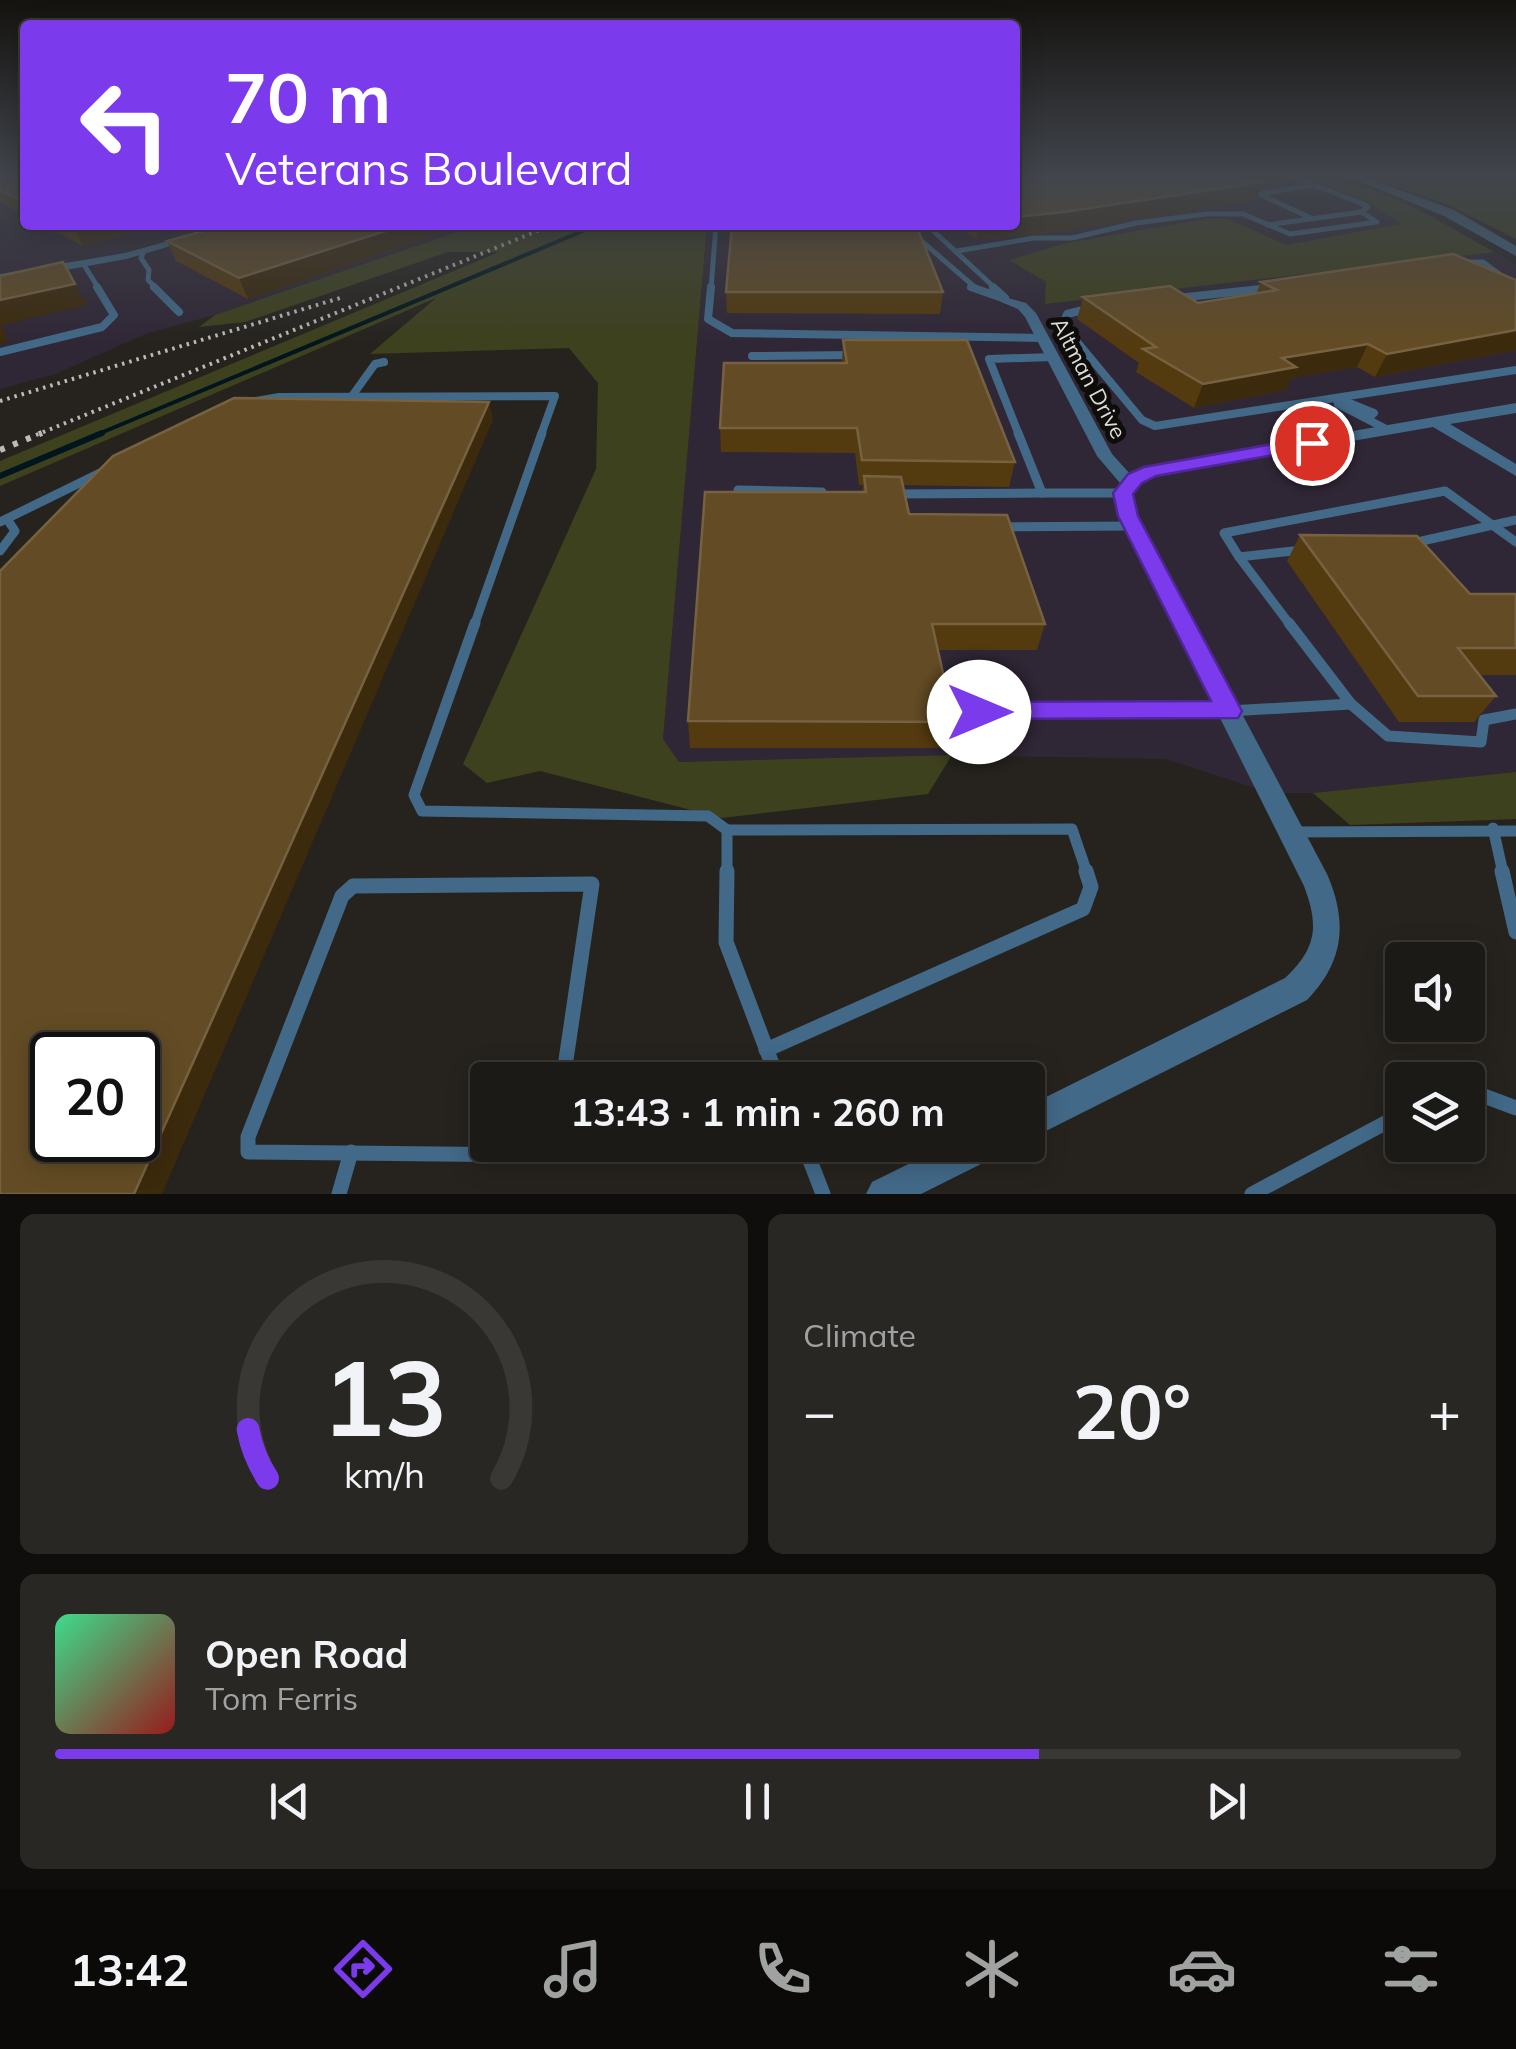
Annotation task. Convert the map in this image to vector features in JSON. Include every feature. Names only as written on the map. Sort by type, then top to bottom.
[{"type":"street","points":[[0,278],[84,264],[214,232]]},
{"type":"street","points":[[1481,232],[1516,252]]},
{"type":"street","name":"Altman Drive","points":[[1005,299],[1027,310],[1126,488]]},
{"type":"street","points":[[1045,1115],[1280,999],[1311,976],[1328,945],[1326,905],[1134,526],[1126,488],[1161,469],[1378,424],[1436,422],[1516,408]]},
{"type":"street","points":[[1436,422],[1516,471]]},
{"type":"street","points":[[884,1194],[949,1162]]},
{"type":"lane","points":[[715,232],[708,319],[732,334],[1043,338]]},
{"type":"lane","points":[[910,232],[976,290],[1005,299]]},
{"type":"lane","points":[[935,232],[1005,299]]},
{"type":"lane","points":[[957,251],[1099,232]]},
{"type":"lane","points":[[144,251],[141,258],[149,270],[148,280],[179,312]]},
{"type":"lane","points":[[1441,264],[1483,262],[1516,286]]},
{"type":"lane","points":[[0,352],[102,326],[114,315],[84,264]]},
{"type":"lane","points":[[1168,299],[1276,287]]},
{"type":"lane","points":[[1097,308],[1067,314],[1063,325],[1142,420],[1155,426],[1516,370]]},
{"type":"lane","points":[[752,356],[861,355]]},
{"type":"lane","points":[[971,356],[1053,356]]},
{"type":"lane","points":[[989,359],[1042,493]]},
{"type":"lane","points":[[352,396],[375,364],[384,362]]},
{"type":"lane","points":[[245,403],[279,397],[554,396],[414,795],[422,810],[708,816],[727,830],[1072,829],[1091,888],[1083,909],[766,1050]]},
{"type":"lane","points":[[1335,397],[1374,414],[1378,424]]},
{"type":"lane","points":[[0,551],[16,531],[3,520],[103,472]]},
{"type":"lane","points":[[873,493],[969,496],[1126,488]]},
{"type":"lane","points":[[738,490],[834,492]]},
{"type":"lane","points":[[1516,542],[1445,491],[1224,533],[1351,704],[1388,736],[1481,742],[1484,720],[1516,714]]},
{"type":"lane","points":[[969,496],[975,512]]},
{"type":"lane","points":[[1400,546],[1516,520]]},
{"type":"lane","points":[[980,528],[1134,526]]},
{"type":"lane","points":[[1239,557],[1310,549]]},
{"type":"lane","points":[[979,712],[1229,711],[1351,704]]},
{"type":"lane","points":[[1291,832],[1493,828],[1516,831]]},
{"type":"lane","points":[[1493,828],[1516,932]]},
{"type":"lane","points":[[727,830],[726,942],[771,1062]]},
{"type":"lane","points":[[470,1154],[248,1152],[248,1137],[342,896],[353,886],[592,884],[566,1062]]},
{"type":"lane","points":[[1485,1096],[1516,1108]]},
{"type":"lane","points":[[1259,1192],[1385,1123]]},
{"type":"lane","points":[[338,1194],[351,1152]]},
{"type":"lane","points":[[811,1162],[824,1194]]},
{"type":"shaded area","points":[[0,232],[457,232],[215,315],[148,333],[55,374],[0,389]]},
{"type":"shaded area","points":[[706,232],[1143,232],[1067,243],[1011,260],[1046,282],[1046,303],[1492,251],[1457,232],[1516,264],[1516,772],[1313,793],[1270,793],[1166,759],[952,755],[678,762],[663,739]]},
{"type":"shaded area","points":[[1256,232],[1362,232],[1287,246]]},
{"type":"green space","points":[[457,232],[706,232],[663,739],[679,762],[952,755],[928,794],[722,818],[540,771],[487,783],[463,764],[596,469],[598,383],[569,348],[370,354],[436,298],[0,486],[0,461],[499,252],[448,252],[245,322],[199,327],[215,315]]},
{"type":"green space","points":[[1132,232],[1257,232],[1287,245],[1359,232],[1458,232],[1494,252],[1045,304],[1046,282],[1009,260],[1067,243]]},
{"type":"green space","points":[[1516,772],[1516,819],[1350,825],[1313,793]]},
{"type":"building","points":[[201,232],[383,232],[239,278],[167,241]]},
{"type":"building","points":[[731,232],[919,232],[943,292],[726,292]]},
{"type":"building","points":[[1453,254],[1516,280],[1516,330],[1387,354],[1368,344],[1282,358],[1296,367],[1203,384],[1143,349],[1156,347],[1083,297],[1170,286],[1198,303],[1277,290],[1261,282]]},
{"type":"building","points":[[63,262],[75,284],[0,300],[0,276]]},
{"type":"building","points":[[843,340],[967,340],[1015,462],[862,460],[857,428],[720,428],[724,363],[847,363]]},
{"type":"building","points":[[234,398],[489,402],[160,1136],[160,1032],[30,1032],[30,1162],[148,1162],[134,1194],[0,1194],[0,571],[113,456]]},
{"type":"building","points":[[864,476],[901,477],[909,514],[1007,515],[1045,624],[932,624],[954,722],[688,721],[705,492],[866,492]]},
{"type":"building","points":[[1300,535],[1417,536],[1470,594],[1516,594],[1516,648],[1458,648],[1496,696],[1418,696]]},
{"type":"waterway","points":[[96,435],[581,232]]},
{"type":"waterway","points":[[0,476],[102,433]]},
{"type":"railway","points":[[36,435],[535,232]]},
{"type":"railway","points":[[0,401],[340,298]]},
{"type":"railway","points":[[0,450],[42,433]]},
{"type":"route","points":[[979,712],[1229,711],[1128,516],[1123,493],[1135,478],[1151,471],[1312,443]]}]
